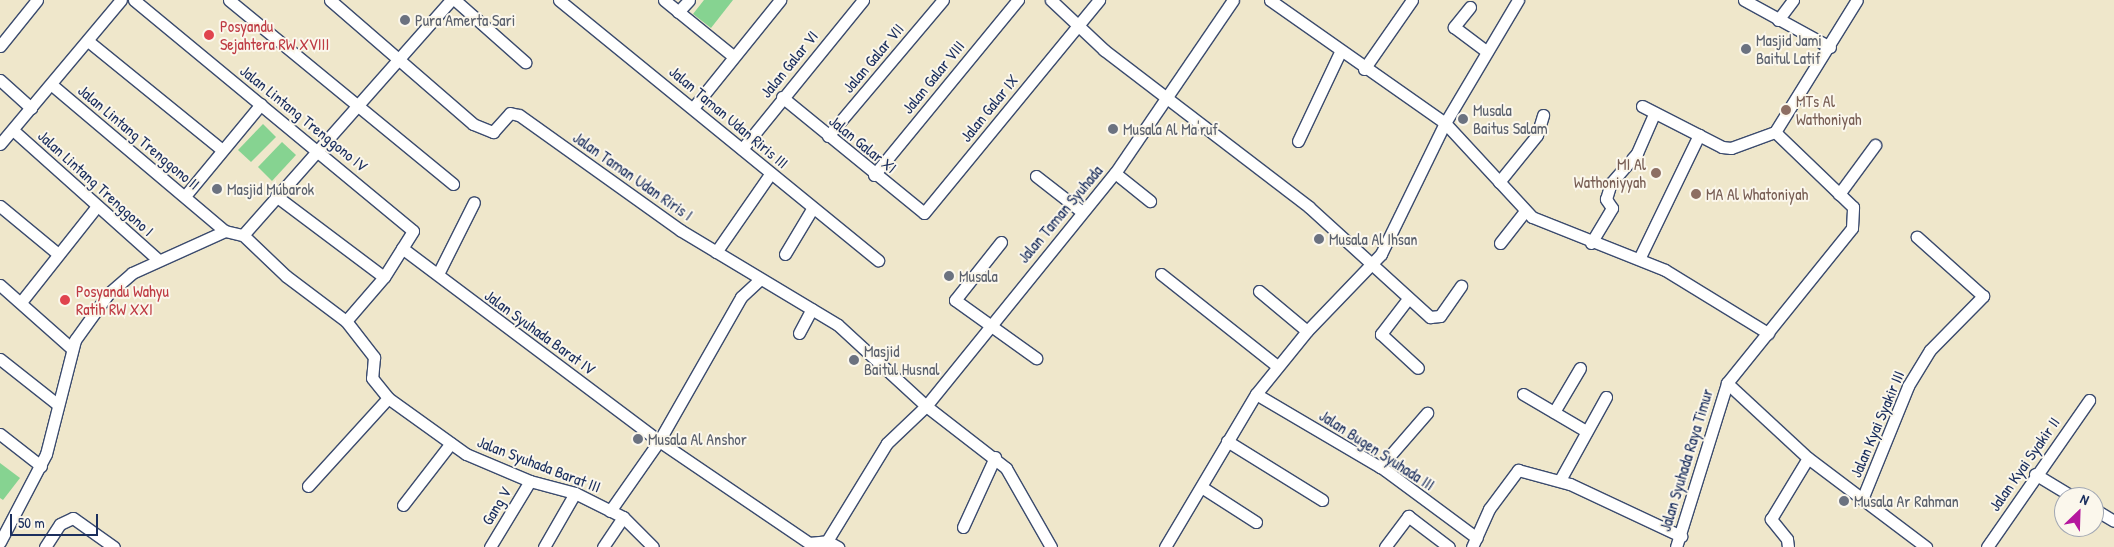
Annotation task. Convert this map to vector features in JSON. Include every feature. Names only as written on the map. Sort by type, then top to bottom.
[{"type":"street","points":[[0,46],[37,0]]},
{"type":"street","points":[[0,144],[14,131],[121,0]]},
{"type":"street","name":"Jalan Lintang Trenggono IV","points":[[134,0],[406,223],[413,235],[402,248]]},
{"type":"street","points":[[229,0],[453,184]]},
{"type":"street","name":"Jalan Taman Udan Riris I","points":[[330,0],[400,60],[488,130],[510,113],[519,114],[716,252],[759,280],[812,309],[881,360],[926,406]]},
{"type":"street","points":[[402,248],[384,277],[346,321],[286,276],[243,235],[356,105],[400,60],[451,0]]},
{"type":"street","points":[[455,0],[525,62]]},
{"type":"street","name":"Jalan Taman Udan Riris III","points":[[559,0],[694,108],[812,209],[878,260]]},
{"type":"street","points":[[664,0],[733,56]]},
{"type":"street","points":[[678,12],[689,0]]},
{"type":"street","points":[[694,108],[733,56],[780,0]]},
{"type":"street","name":"Jalan Galar VI","points":[[742,149],[782,97],[863,0]]},
{"type":"street","name":"Jalan Galar VII","points":[[828,136],[943,0]]},
{"type":"street","name":"Jalan Galar VIII","points":[[874,175],[1018,0]]},
{"type":"street","points":[[1051,0],[1084,30],[1169,98],[1310,207],[1407,300],[1437,318],[1461,286]]},
{"type":"street","name":"Jalan Galar IX","points":[[924,213],[1084,30],[1099,0]]},
{"type":"street","name":"Jalan Taman Syuhada","points":[[926,406],[990,324],[1115,174],[1169,98],[1233,0]]},
{"type":"street","points":[[1270,0],[1364,69],[1444,123],[1524,212],[1591,243],[1639,259],[1768,333]]},
{"type":"street","points":[[1364,69],[1412,0]]},
{"type":"street","points":[[1165,547],[1203,488],[1227,441],[1256,394],[1307,331],[1368,264],[1380,254],[1444,123],[1485,50],[1518,0]]},
{"type":"street","points":[[1744,0],[1830,47]]},
{"type":"street","points":[[1778,20],[1793,0]]},
{"type":"street","points":[[1642,106],[1654,114],[1731,148],[1775,132],[1830,47],[1857,0]]},
{"type":"street","points":[[1470,7],[1454,26],[1485,50]]},
{"type":"street","points":[[88,41],[221,149]]},
{"type":"street","points":[[1298,141],[1340,52]]},
{"type":"street","points":[[0,80],[31,108]]},
{"type":"street","name":"Jalan Lintang Trenggono II","points":[[52,85],[226,231],[243,235]]},
{"type":"street","name":"Jalan Galar XI","points":[[782,97],[874,175],[924,213]]},
{"type":"street","points":[[185,196],[221,149],[261,104]]},
{"type":"street","points":[[1499,182],[1537,135],[1543,114]]},
{"type":"street","points":[[1591,243],[1612,208],[1606,199],[1611,183],[1638,154],[1654,114]]},
{"type":"street","name":"Jalan Lintang Trenggono I","points":[[14,131],[156,259]]},
{"type":"street","points":[[1775,132],[1839,194],[1875,145]]},
{"type":"street","points":[[1639,259],[1699,135]]},
{"type":"street","points":[[716,252],[771,173]]},
{"type":"street","points":[[1115,174],[1150,201]]},
{"type":"street","points":[[1036,176],[1082,212]]},
{"type":"street","name":"Jalan Syuhada Raya Timur","points":[[1678,542],[1714,413],[1727,383],[1852,228],[1856,213],[1839,194]]},
{"type":"street","points":[[276,196],[384,277]]},
{"type":"street","points":[[438,274],[474,202]]},
{"type":"street","points":[[0,206],[58,254]]},
{"type":"street","points":[[21,302],[97,206]]},
{"type":"street","points":[[785,254],[812,209]]},
{"type":"street","points":[[1500,243],[1524,212]]},
{"type":"street","points":[[0,542],[41,466],[70,347],[108,294],[156,259],[226,231]]},
{"type":"street","name":"Jalan Kyai Syakir III","points":[[1863,497],[1908,386],[1930,350],[1983,296],[1918,237]]},
{"type":"street","points":[[1000,242],[955,300],[1036,358]]},
{"type":"street","name":"Jalan Syuhada Barat IV","points":[[402,248],[438,274],[491,320],[808,545],[827,541]]},
{"type":"street","points":[[1161,274],[1278,366]]},
{"type":"street","points":[[610,511],[659,441],[710,347],[741,297],[759,280]]},
{"type":"street","points":[[0,285],[70,347]]},
{"type":"street","points":[[1259,291],[1307,331]]},
{"type":"street","points":[[1407,300],[1381,334],[1418,368]]},
{"type":"street","points":[[799,333],[812,309]]},
{"type":"street","name":"Jalan Syuhada Barat III","points":[[346,321],[371,352],[372,378],[388,398],[466,454],[530,482],[575,493],[622,517],[654,547]]},
{"type":"street","points":[[0,359],[57,404]]},
{"type":"street","points":[[1554,412],[1580,368]]},
{"type":"street","points":[[1727,383],[1808,458],[1863,497],[1926,547]]},
{"type":"street","name":"Jalan Bugen Syuhada III","points":[[1256,394],[1380,467],[1474,542]]},
{"type":"street","points":[[1523,394],[1586,431]]},
{"type":"street","points":[[1560,480],[1606,397]]},
{"type":"street","points":[[308,486],[388,398]]},
{"type":"street","name":"Jalan Kyai Syakir II","points":[[1987,547],[2035,474],[2089,400]]},
{"type":"street","points":[[838,547],[827,541],[887,443],[926,406],[995,457],[1006,468],[1051,547]]},
{"type":"street","points":[[1380,467],[1426,413]]},
{"type":"street","points":[[1,436],[41,466]]},
{"type":"street","points":[[1227,441],[1322,500]]},
{"type":"street","points":[[403,505],[451,443]]},
{"type":"street","points":[[963,527],[995,457]]},
{"type":"street","points":[[1788,547],[1771,516],[1808,458]]},
{"type":"street","points":[[1474,542],[1489,509],[1514,472],[1560,480],[1678,542]]},
{"type":"street","points":[[2035,474],[2057,487]]},
{"type":"street","name":"Gang V","points":[[490,547],[530,482]]},
{"type":"street","points":[[1203,488],[1256,522]]},
{"type":"street","points":[[544,547],[575,493]]},
{"type":"street","points":[[1385,547],[1408,516],[1450,547]]},
{"type":"street","points":[[603,547],[622,517]]},
{"type":"street","points":[[45,547],[60,524],[73,518],[79,520],[114,547]]},
{"type":"green space","points":[[704,0],[733,0],[711,28],[693,14]]},
{"type":"green space","points":[[263,124],[276,137],[251,162],[238,150]]},
{"type":"green space","points":[[282,142],[296,155],[272,181],[258,167]]},
{"type":"green space","points":[[0,463],[20,478],[3,500],[0,498]]},
{"type":"place","name":"Pura Amerta Sari","points":[[405,20]]},
{"type":"place","name":"Posyandu Sejahtera RW XVIII","points":[[209,35]]},
{"type":"place","name":"Masjid Jami Baitul Latif","points":[[1746,49]]},
{"type":"place","name":"MTs Al Wathoniyah","points":[[1786,110]]},
{"type":"place","name":"Musala Baitus Salam","points":[[1463,119]]},
{"type":"place","name":"Musala Al Ma'ruf","points":[[1113,129]]},
{"type":"place","name":"MI Al Wathoniyyah","points":[[1656,173]]},
{"type":"place","name":"Masjid Mubarok","points":[[217,189]]},
{"type":"place","name":"MA Al Whatoniyah","points":[[1696,194]]},
{"type":"place","name":"Musala Al Ihsan","points":[[1319,239]]},
{"type":"place","name":"Musala","points":[[949,276]]},
{"type":"place","name":"Posyandu Wahyu Ratih RW XXI","points":[[65,300]]},
{"type":"place","name":"Masjid Baitul Husnal","points":[[854,360]]},
{"type":"place","name":"Musala Al Anshor","points":[[638,439]]},
{"type":"place","name":"Musala Ar Rahman","points":[[1844,501]]}]
